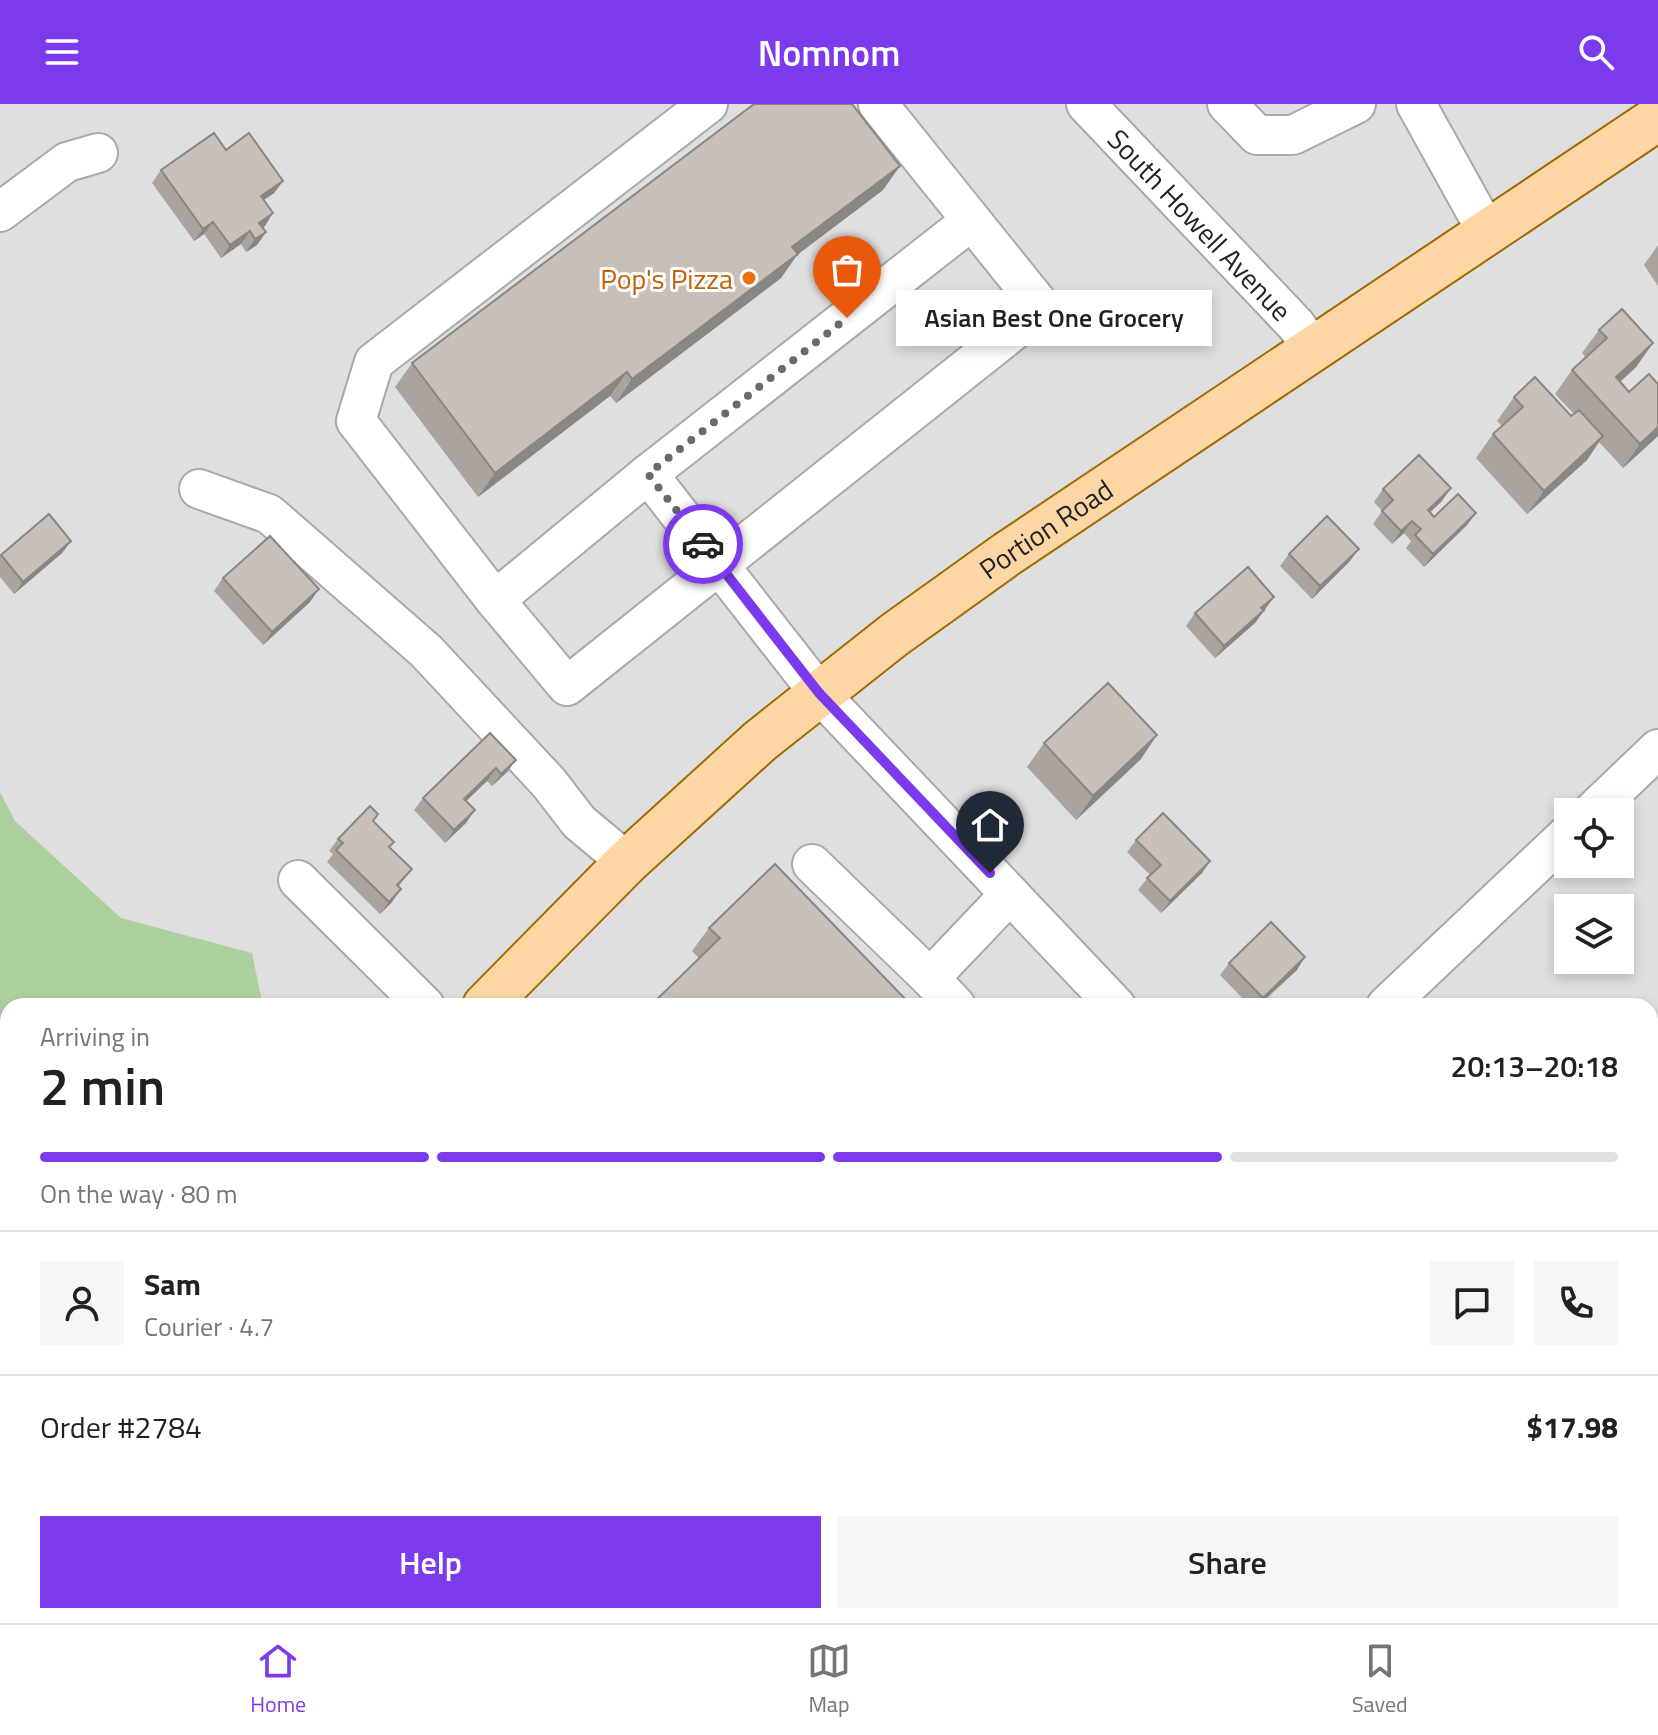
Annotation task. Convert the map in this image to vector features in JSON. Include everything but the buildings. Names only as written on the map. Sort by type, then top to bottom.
[{"type":"main road","name":"Portion Road","points":[[493,998],[627,862],[760,741],[900,630],[1007,554],[1658,118]]},
{"type":"street","points":[[708,104],[374,362],[356,421],[495,600],[567,686],[1042,308],[878,104]]},
{"type":"street","points":[[1227,104],[1257,135],[1281,136],[1293,135],[1356,104]]},
{"type":"street","points":[[1416,104],[1487,232]]},
{"type":"street","name":"South Howell Avenue","points":[[1088,105],[1296,325],[1312,348]]},
{"type":"street","points":[[0,212],[67,162],[98,153]]},
{"type":"street","points":[[495,600],[648,474],[971,221]]},
{"type":"street","points":[[648,474],[819,693],[1108,998]]},
{"type":"street","points":[[199,489],[269,514],[426,651],[549,783],[579,822],[627,862]]},
{"type":"street","points":[[1607,798],[1658,749]]},
{"type":"street","points":[[1394,998],[1554,847]]},
{"type":"street","points":[[812,864],[949,998]]},
{"type":"street","points":[[298,880],[417,998]]},
{"type":"street","points":[[930,978],[1010,894]]},
{"type":"shaded area","points":[[0,104],[1658,104],[1658,998],[0,998]]},
{"type":"green space","points":[[0,792],[15,821],[121,918],[252,953],[261,998],[0,998]]},
{"type":"way so far","points":[[703,544],[648,474],[847,318]]},
{"type":"place","name":"Pop's Pizza","points":[[749,278]]},
{"type":"place","name":"Asian Best One Grocery","points":[[847,318]]},
{"type":"route","points":[[703,544],[819,693],[990,873]]}]
